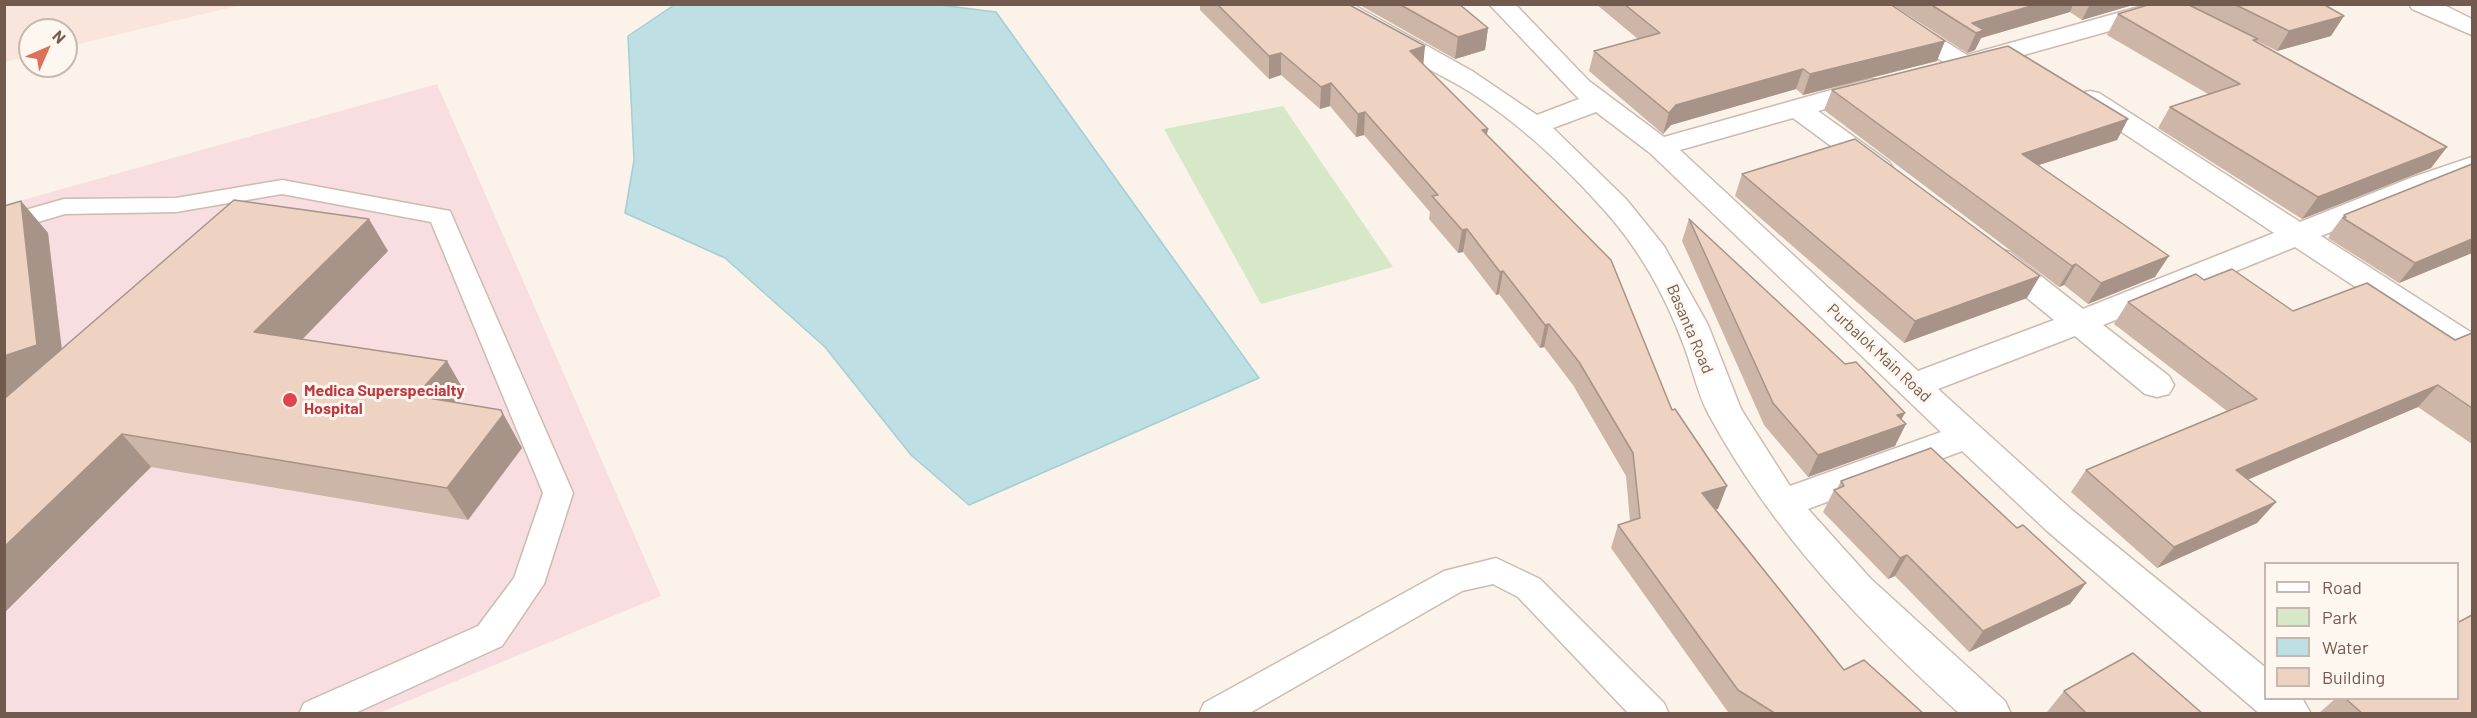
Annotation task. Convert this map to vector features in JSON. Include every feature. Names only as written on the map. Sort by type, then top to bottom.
[{"type":"street","name":"Basanta Road","points":[[1335,4],[1483,89],[1531,127],[1616,205],[1651,248],[1675,289],[1701,345],[1717,395],[1748,451],[1784,503],[1827,558],[1893,629],[1990,714]]},
{"type":"street","name":"Purbalok Main Road","points":[[1501,4],[1580,87],[1660,147],[1913,386],[2059,520],[2264,692]]},
{"type":"street","points":[[1868,4],[1963,64]]},
{"type":"street","points":[[2421,4],[2472,28]]},
{"type":"street","points":[[1929,73],[2015,51],[2168,6],[2198,25]]},
{"type":"street","points":[[2015,51],[2472,348]]},
{"type":"street","points":[[1660,147],[1796,106],[1896,81]]},
{"type":"street","points":[[1531,127],[1599,101]]},
{"type":"street","points":[[1796,106],[1902,186]]},
{"type":"street","points":[[1913,386],[2297,235],[2423,183],[2465,159]]},
{"type":"street","points":[[1978,243],[2157,385]]},
{"type":"street","points":[[1784,503],[1969,435]]},
{"type":"street","points":[[2273,700],[2290,714]]},
{"type":"lane","points":[[4,224],[64,207],[176,205],[282,187],[441,216],[558,494],[528,584],[490,636],[316,714]]},
{"type":"lane","points":[[1216,714],[1455,580],[1496,571],[1529,588],[1652,714]]},
{"type":"shaded area","points":[[5,4],[241,5],[78,44],[78,18],[18,18],[18,59],[5,62]]},
{"type":"shaded area","name":"Medica Superspecialty Hospital","points":[[437,84],[661,596],[379,713],[5,714],[5,205]]},
{"type":"green space","points":[[1283,106],[1393,267],[1261,304],[1164,129]]},
{"type":"water","points":[[674,5],[940,5],[996,12],[1259,378],[969,505],[911,455],[825,347],[725,258],[625,213],[634,160],[628,36]]},
{"type":"building","points":[[1217,4],[1348,4],[1425,46],[1410,51],[1488,129],[1482,130],[1611,260],[1672,410],[1675,409],[1727,486],[1702,493],[1844,670],[1864,660],[1924,714],[1776,714],[1738,690],[1618,525],[1640,518],[1633,453],[1579,362],[1549,324],[1545,325],[1503,271],[1500,272],[1467,229],[1462,230],[1432,196],[1438,195],[1365,112],[1358,114],[1331,83],[1321,87],[1281,53],[1269,56]]},
{"type":"building","points":[[1399,4],[1459,4],[1488,28],[1458,37]]},
{"type":"building","points":[[1624,4],[1890,4],[1945,41],[1810,74],[1803,69],[1676,105],[1669,113],[1594,51],[1660,33]]},
{"type":"building","points":[[1930,4],[2038,4],[1972,23],[1984,30],[1976,33]]},
{"type":"building","points":[[2151,4],[2187,4],[2258,39],[2253,40],[2447,147],[2318,197],[2170,107],[2240,84],[2118,14]]},
{"type":"building","points":[[2234,4],[2323,4],[2344,16],[2289,31]]},
{"type":"building","points":[[2008,46],[2128,119],[2022,154],[2169,256],[2101,283],[2076,264],[2072,266],[1832,90]]},
{"type":"building","points":[[1855,139],[2040,276],[1915,321],[1742,174]]},
{"type":"building","points":[[2472,164],[2472,239],[2415,263],[2343,218],[2346,217],[2344,215]]},
{"type":"building","points":[[234,200],[369,219],[254,332],[447,361],[416,396],[501,410],[503,415],[447,488],[122,434],[4,547],[4,399]]},
{"type":"building","points":[[21,201],[37,345],[4,356],[4,206]]},
{"type":"building","points":[[1689,219],[1845,364],[1856,362],[1905,413],[1897,415],[1906,424],[1818,455],[1773,403]]},
{"type":"building","points":[[2232,269],[2293,311],[2367,283],[2455,340],[2472,333],[2472,408],[2438,385],[2236,470],[2276,502],[2174,547],[2086,470],[2257,399],[2128,302],[2196,274],[2204,280]]},
{"type":"building","points":[[1931,448],[2017,528],[2023,525],[2086,583],[1983,631],[1907,555],[1900,558],[1834,490],[1844,486],[1841,481]]},
{"type":"building","points":[[2472,615],[2472,714],[2363,714],[2347,700],[2459,700],[2459,622]]},
{"type":"building","points":[[2133,653],[2203,714],[2087,714],[2064,691]]},
{"type":"place","name":"Medica Superspecialty Hospital","points":[[290,400]]}]
